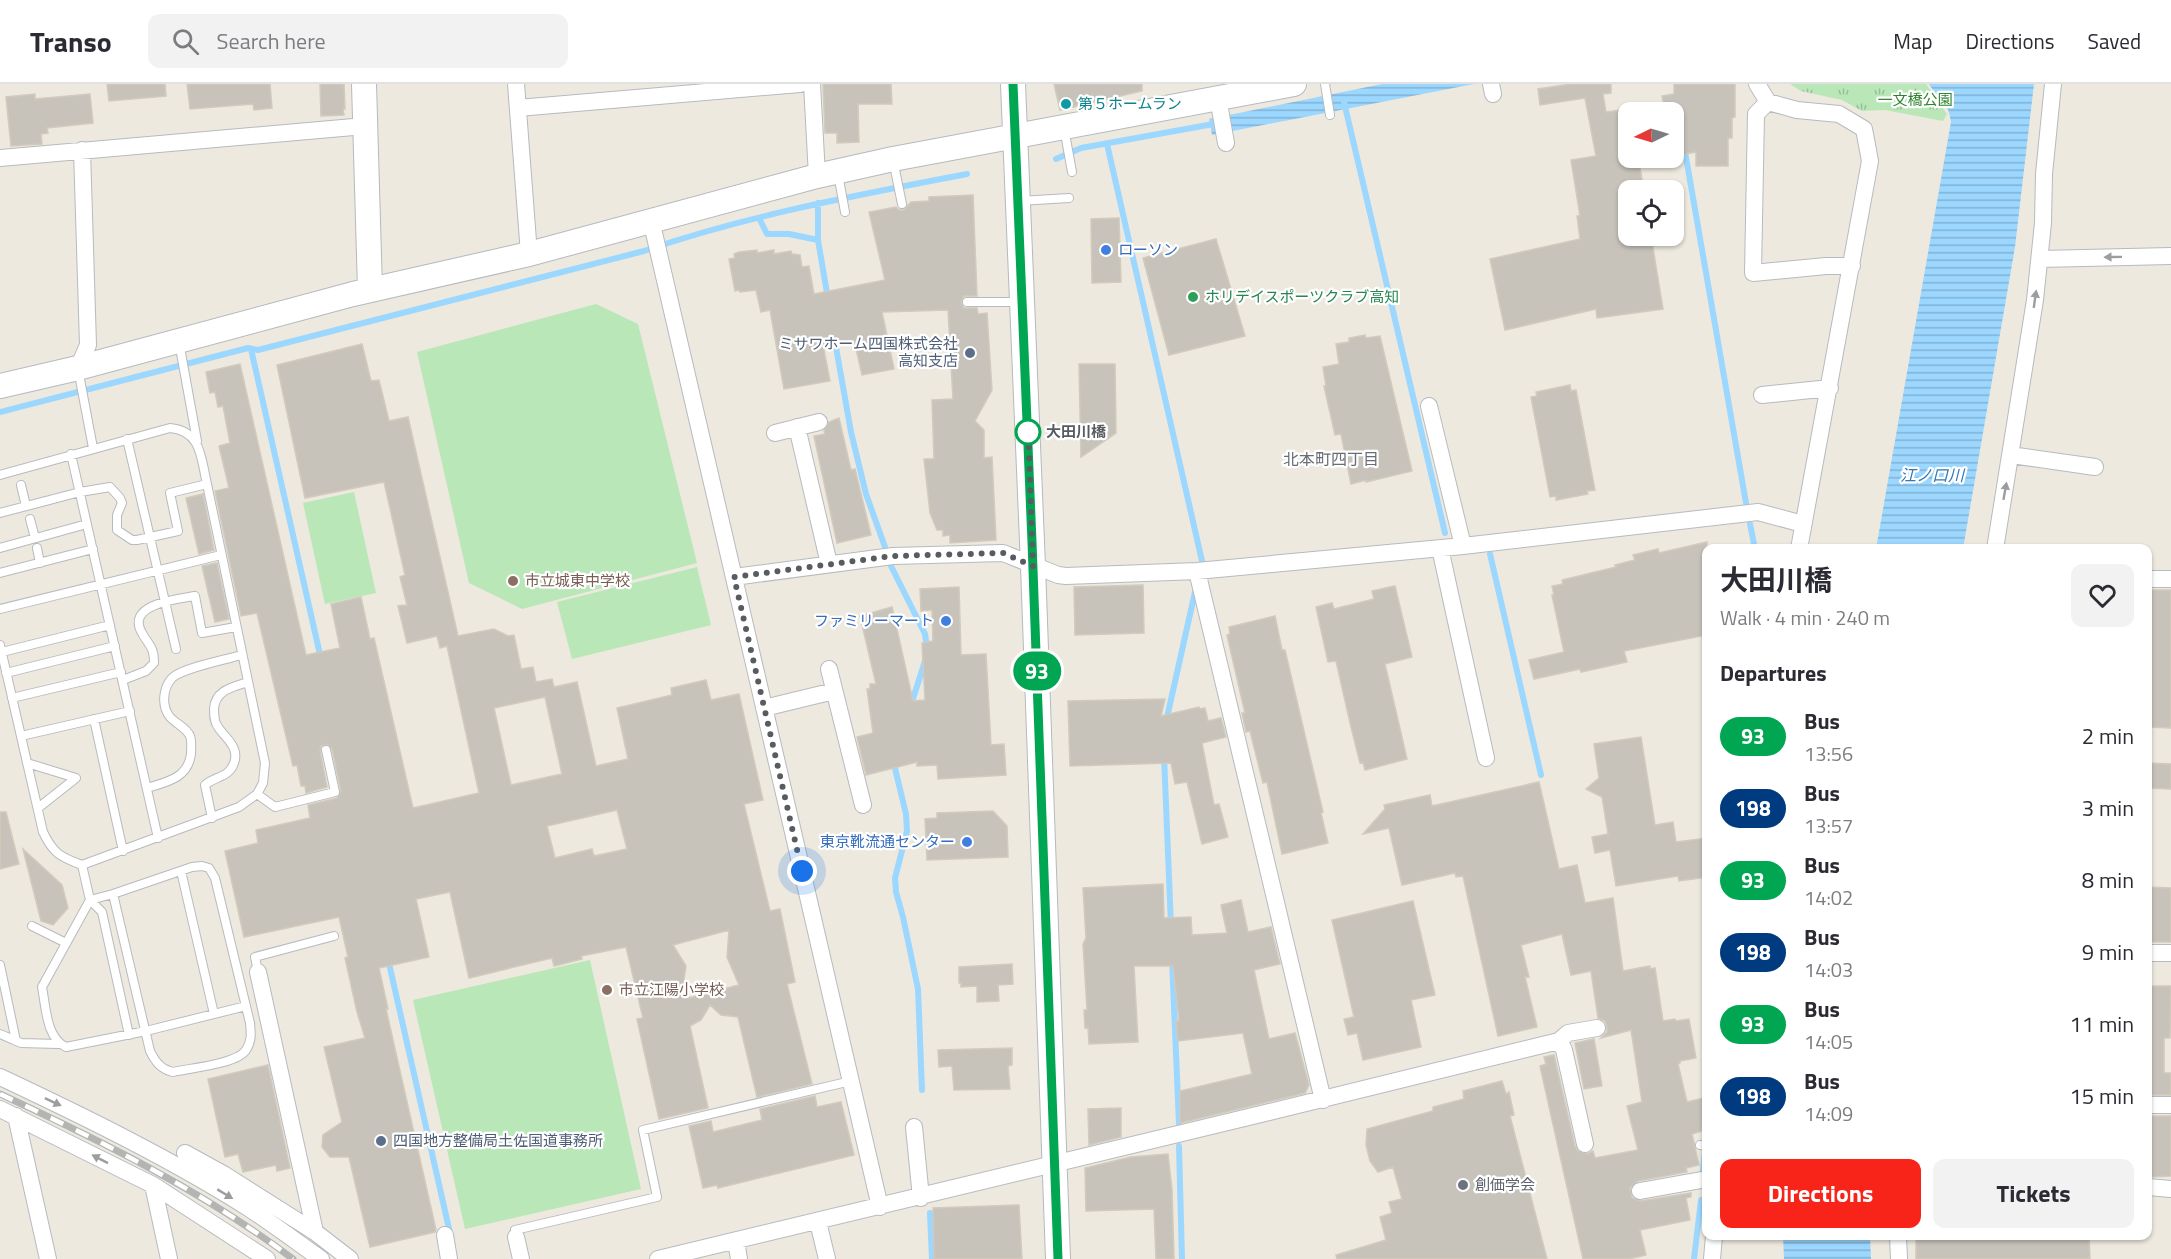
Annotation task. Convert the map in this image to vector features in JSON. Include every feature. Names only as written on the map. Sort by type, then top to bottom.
[{"type":"street","points":[[364,84],[370,290]]},
{"type":"street","points":[[516,84],[529,254]]},
{"type":"street","points":[[518,108],[800,84]]},
{"type":"street","points":[[812,84],[832,179]]},
{"type":"street","points":[[1013,84],[1058,1259]]},
{"type":"street","points":[[0,386],[78,368],[370,290],[529,254],[653,230],[832,179],[895,167],[1016,136],[1065,135],[1219,105],[1294,84]]},
{"type":"street","points":[[1757,84],[1768,102],[1797,110],[1839,114],[1864,129],[1870,160],[1800,544]]},
{"type":"street","points":[[1996,544],[2040,259],[2044,174],[2053,84]]},
{"type":"street","points":[[1768,102],[1756,114],[1753,273],[1851,266]]},
{"type":"street","points":[[1219,105],[1226,143]]},
{"type":"street","points":[[0,158],[365,126]]},
{"type":"street","points":[[78,368],[88,345],[82,150]]},
{"type":"street","points":[[653,230],[880,1207]]},
{"type":"street","points":[[2040,259],[2171,256]]},
{"type":"street","points":[[1762,395],[1830,388]]},
{"type":"street","points":[[1429,406],[1462,546]]},
{"type":"street","points":[[775,433],[819,422]]},
{"type":"street","points":[[797,427],[829,564]]},
{"type":"street","points":[[2011,455],[2095,467]]},
{"type":"street","points":[[734,577],[893,556],[1003,553],[1033,566],[1066,576],[1197,571],[1462,546],[1758,512],[1803,525]]},
{"type":"street","points":[[1440,548],[1486,758]]},
{"type":"street","points":[[1197,571],[1323,1100]]},
{"type":"street","points":[[2152,579],[2171,579]]},
{"type":"street","points":[[829,669],[863,805]]},
{"type":"street","points":[[764,708],[834,691]]},
{"type":"street","points":[[2152,953],[2171,953]]},
{"type":"street","points":[[258,972],[315,1232]]},
{"type":"street","points":[[658,1259],[921,1198],[1323,1100],[1559,1041],[1568,1034],[1597,1028]]},
{"type":"street","points":[[1559,1041],[1564,1050],[1585,1144]]},
{"type":"street","points":[[0,1077],[180,1167],[251,1210],[321,1259]]},
{"type":"street","points":[[2152,1105],[2171,1105]]},
{"type":"street","points":[[0,1109],[153,1185],[267,1259]]},
{"type":"street","points":[[16,1116],[48,1259]]},
{"type":"street","points":[[914,1127],[921,1198]]},
{"type":"street","points":[[185,1153],[225,1175],[315,1232],[350,1259]]},
{"type":"street","points":[[1640,1191],[1702,1180]]},
{"type":"street","points":[[153,1185],[169,1259]]},
{"type":"street","points":[[2152,1187],[2171,1189]]},
{"type":"street","points":[[818,1222],[827,1259]]},
{"type":"street","points":[[445,1235],[449,1259]]},
{"type":"street","points":[[516,1237],[521,1259]]},
{"type":"street","points":[[1712,1259],[1714,1240]]},
{"type":"street","points":[[1898,1240],[1899,1259]]},
{"type":"street","points":[[736,1241],[739,1259]]},
{"type":"lane","points":[[1326,88],[1330,116]]},
{"type":"lane","points":[[1065,135],[1072,172]]},
{"type":"lane","points":[[895,167],[902,204]]},
{"type":"lane","points":[[832,179],[845,212]]},
{"type":"lane","points":[[1019,201],[1069,198]]},
{"type":"lane","points":[[967,302],[1023,302]]},
{"type":"lane","points":[[110,625],[1,648],[44,832],[50,847],[66,859],[82,865],[239,807],[257,794],[263,783],[265,763],[197,443],[178,341]]},
{"type":"lane","points":[[78,368],[93,448]]},
{"type":"lane","points":[[0,475],[170,428],[181,429],[192,435],[197,443]]},
{"type":"lane","points":[[127,439],[177,649]]},
{"type":"lane","points":[[71,454],[159,838]]},
{"type":"lane","points":[[0,513],[80,492],[110,487],[120,498],[122,504],[117,515],[117,530],[132,540],[149,538],[178,531],[170,494],[207,484]]},
{"type":"lane","points":[[21,485],[26,506]]},
{"type":"lane","points":[[30,519],[36,538]]},
{"type":"lane","points":[[0,548],[87,524]]},
{"type":"lane","points":[[37,548],[40,563]]},
{"type":"lane","points":[[0,573],[93,549]]},
{"type":"lane","points":[[0,609],[221,555]]},
{"type":"lane","points":[[12,698],[146,671],[154,663],[153,648],[141,630],[139,621],[142,613],[151,606],[195,596],[202,633],[236,627]]},
{"type":"lane","points":[[6,673],[115,646]]},
{"type":"lane","points":[[147,788],[169,782],[183,773],[189,765],[190,736],[170,717],[164,705],[165,692],[172,679],[182,672],[242,655]]},
{"type":"lane","points":[[212,818],[206,785],[229,772],[235,762],[235,751],[218,727],[214,716],[214,704],[222,692],[248,682]]},
{"type":"lane","points":[[21,736],[130,711]]},
{"type":"lane","points":[[94,719],[123,851]]},
{"type":"lane","points":[[257,794],[275,807],[335,792],[326,750]]},
{"type":"lane","points":[[27,763],[76,778],[38,808]]},
{"type":"lane","points":[[82,865],[90,900],[102,912],[129,1035]]},
{"type":"lane","points":[[58,1044],[52,1037],[42,987],[90,900],[202,866],[209,868],[215,878],[246,1006],[251,1038],[245,1052],[234,1059],[173,1072],[164,1069],[155,1061],[150,1051],[113,894]]},
{"type":"lane","points":[[181,871],[214,1014]]},
{"type":"lane","points":[[32,927],[66,943]]},
{"type":"lane","points":[[258,972],[255,957],[334,936]]},
{"type":"lane","points":[[0,965],[16,1041]]},
{"type":"lane","points":[[0,1034],[21,1043],[58,1044],[66,1047],[129,1035],[246,1006]]},
{"type":"lane","points":[[516,1237],[515,1230],[657,1197],[643,1130],[851,1081]]},
{"type":"green space","name":"一文橋公園","points":[[1790,84],[1926,84],[1947,114],[1943,121],[1885,110],[1862,111],[1842,100],[1801,91]]},
{"type":"green space","points":[[596,304],[638,324],[697,563],[522,609],[469,583],[417,352]]},
{"type":"green space","points":[[354,492],[376,593],[325,604],[303,503]]},
{"type":"green space","points":[[697,567],[711,625],[572,659],[557,602]]},
{"type":"green space","points":[[590,960],[641,1189],[465,1229],[413,1000]]},
{"type":"water","points":[[1382,84],[1474,84],[1212,135],[1209,119]]},
{"type":"water","name":"江ノ口川","points":[[1929,84],[2034,84],[2015,247],[1964,544],[1877,544],[1951,122],[1948,109]]},
{"type":"water","points":[[1783,1240],[1870,1240],[1871,1259],[1784,1259]]},
{"type":"building","points":[[107,84],[165,84],[166,96],[109,101]]},
{"type":"building","points":[[187,84],[270,84],[272,108],[254,110],[253,104],[190,109]]},
{"type":"building","points":[[320,84],[344,84],[344,115],[321,116]]},
{"type":"building","points":[[823,84],[891,84],[892,104],[858,104],[859,142],[837,143],[837,133],[825,133]]},
{"type":"building","name":"第５ホームラン","points":[[1054,84],[1142,84],[1142,91],[1060,110]]},
{"type":"building","points":[[1571,84],[1611,84],[1611,93],[1603,94],[1606,112],[1618,110],[1618,168],[1640,168],[1642,180],[1618,180],[1618,246],[1653,246],[1663,309],[1597,318],[1596,309],[1505,330],[1490,259],[1580,239],[1577,216],[1580,216],[1571,160],[1596,156],[1585,98],[1540,105],[1538,89]]},
{"type":"building","points":[[1674,84],[1735,84],[1735,117],[1732,118],[1732,138],[1728,138],[1728,166],[1696,166],[1696,152],[1684,154],[1684,102],[1663,102],[1662,96],[1674,94]]},
{"type":"building","points":[[35,94],[35,99],[90,94],[93,123],[47,128],[48,133],[41,134],[42,144],[11,146],[6,97]]},
{"type":"building","points":[[973,195],[977,296],[964,296],[961,303],[964,308],[977,308],[978,314],[987,313],[992,390],[975,421],[984,430],[984,458],[992,457],[996,540],[950,543],[950,535],[943,536],[943,530],[937,530],[930,513],[924,459],[934,459],[932,400],[953,399],[948,310],[882,312],[894,369],[862,375],[854,340],[823,345],[830,381],[784,389],[770,310],[761,312],[756,290],[735,291],[729,259],[735,258],[734,254],[739,252],[757,250],[757,253],[774,250],[774,254],[791,251],[792,254],[800,255],[802,267],[809,266],[814,294],[885,280],[869,212],[896,207],[904,210],[911,202],[929,201],[929,197]]},
{"type":"building","name":"ローソン","points":[[1119,218],[1121,282],[1092,283],[1091,219]]},
{"type":"building","name":"ホリデイスポーツクラブ高知","points":[[1216,239],[1245,336],[1169,355],[1143,258]]},
{"type":"building","points":[[1365,335],[1366,338],[1380,336],[1412,471],[1351,484],[1341,434],[1335,435],[1324,386],[1326,386],[1323,367],[1339,364],[1336,344],[1349,342],[1349,338]]},
{"type":"building","points":[[362,344],[371,381],[379,380],[389,421],[408,417],[458,636],[494,629],[508,636],[514,635],[521,669],[533,667],[536,682],[552,679],[554,687],[577,682],[596,766],[628,759],[617,708],[672,695],[671,688],[706,680],[711,700],[739,694],[763,800],[744,804],[770,911],[780,909],[795,982],[787,984],[812,1084],[757,1097],[738,1017],[721,1015],[710,1005],[701,1020],[690,1026],[708,1108],[659,1119],[637,1019],[643,1018],[626,947],[581,956],[582,959],[554,966],[552,958],[469,978],[450,892],[416,899],[429,957],[379,968],[388,1009],[386,1009],[436,1230],[370,1247],[349,1157],[330,1157],[322,1147],[323,1135],[342,1122],[324,1047],[365,1038],[345,958],[348,957],[339,917],[244,937],[225,851],[258,843],[256,830],[310,818],[308,805],[337,798],[341,791],[332,749],[327,744],[321,746],[320,751],[327,787],[306,793],[305,786],[301,786],[297,765],[293,766],[257,613],[241,616],[215,491],[229,488],[219,446],[230,443],[223,406],[218,407],[215,392],[210,393],[206,372],[240,364],[306,655],[340,648],[331,604],[361,597],[370,639],[374,638],[413,808],[479,793],[447,646],[440,648],[437,636],[407,643],[398,606],[407,605],[400,577],[405,575],[384,482],[305,498],[277,365]],"holes":[[[545,697],[562,774],[511,785],[494,708]],[[617,810],[627,849],[594,856],[592,849],[555,858],[547,826]],[[729,930],[727,957],[739,985],[689,998],[684,979],[686,966],[673,945]]]},
{"type":"building","points":[[1079,364],[1115,364],[1116,433],[1081,457]]},
{"type":"building","points":[[1570,385],[1571,391],[1576,390],[1595,490],[1587,491],[1588,494],[1556,500],[1556,496],[1550,497],[1531,397],[1537,396],[1536,392]]},
{"type":"building","points":[[839,418],[851,470],[855,469],[871,535],[837,543],[814,436],[825,434],[824,431],[829,422]]},
{"type":"building","points":[[203,494],[214,550],[199,554],[186,498]]},
{"type":"building","points":[[1707,542],[1707,544],[1702,544],[1702,636],[1624,651],[1627,662],[1534,679],[1529,660],[1564,652],[1552,586],[1563,584],[1562,580],[1635,560],[1633,555],[1658,549],[1659,553]]},
{"type":"building","points":[[217,563],[229,619],[215,622],[202,566]]},
{"type":"building","points":[[1143,585],[1144,633],[1075,635],[1074,587]]},
{"type":"building","points":[[1395,586],[1412,657],[1385,664],[1407,759],[1365,770],[1363,762],[1360,763],[1336,661],[1328,662],[1316,607],[1332,603],[1334,609],[1374,599],[1372,591]]},
{"type":"building","points":[[959,587],[961,655],[986,654],[991,745],[1004,744],[1006,775],[938,779],[937,765],[917,766],[917,762],[866,775],[857,737],[873,733],[867,689],[870,689],[870,684],[876,684],[860,616],[892,607],[913,701],[925,700],[922,643],[933,641],[932,610],[921,611],[920,589]]},
{"type":"building","points":[[2152,590],[2171,590],[2171,728],[2152,727]]},
{"type":"building","points":[[1275,616],[1323,812],[1321,813],[1328,843],[1282,854],[1267,782],[1263,783],[1250,731],[1246,732],[1242,713],[1245,713],[1227,635],[1230,634],[1229,627]]},
{"type":"building","points":[[1165,699],[1161,716],[1199,707],[1200,709],[1205,708],[1208,721],[1221,718],[1226,737],[1202,743],[1214,805],[1219,804],[1228,837],[1202,844],[1187,782],[1175,784],[1171,763],[1070,766],[1068,701]]},
{"type":"building","points":[[1641,737],[1655,825],[1673,822],[1676,842],[1702,839],[1702,878],[1679,881],[1678,876],[1616,886],[1610,850],[1595,853],[1592,837],[1608,834],[1602,797],[1586,789],[1599,778],[1594,744]]},
{"type":"building","points":[[2152,763],[2171,764],[2171,789],[2152,788]]},
{"type":"building","points":[[1539,782],[1559,869],[1577,865],[1585,903],[1613,898],[1623,971],[1650,966],[1650,969],[1655,968],[1663,1021],[1689,1019],[1696,1058],[1680,1061],[1678,1064],[1687,1102],[1702,1098],[1702,1131],[1692,1134],[1699,1165],[1686,1168],[1687,1172],[1638,1181],[1630,1188],[1632,1198],[1641,1201],[1691,1193],[1691,1197],[1686,1198],[1690,1220],[1640,1230],[1646,1255],[1629,1259],[1583,1259],[1540,1066],[1546,1064],[1544,1057],[1554,1055],[1578,1151],[1587,1154],[1593,1151],[1595,1158],[1638,1150],[1627,1106],[1642,1102],[1631,1030],[1601,1038],[1607,1032],[1607,1027],[1605,1021],[1598,1018],[1591,971],[1571,975],[1562,934],[1521,945],[1529,977],[1525,977],[1537,1027],[1498,1036],[1463,876],[1456,877],[1455,873],[1402,885],[1389,828],[1363,834],[1385,809],[1384,805],[1430,795],[1432,806]]},
{"type":"building","name":"東京靴流通センター","points":[[993,811],[1007,826],[1008,857],[927,860],[925,819],[937,818],[937,813]]},
{"type":"building","points":[[0,812],[6,812],[19,864],[0,869]]},
{"type":"building","points":[[23,849],[62,885],[68,908],[53,925],[41,921]]},
{"type":"building","points":[[1163,884],[1164,918],[1191,917],[1192,935],[1227,933],[1221,905],[1241,900],[1248,932],[1271,927],[1280,964],[1254,970],[1269,1039],[1295,1033],[1309,1085],[1305,1093],[1180,1123],[1180,1091],[1252,1074],[1243,1033],[1178,1041],[1176,1021],[1179,1021],[1173,966],[1134,966],[1138,1042],[1089,1044],[1084,1010],[1087,1010],[1083,944],[1086,938],[1083,888]]},
{"type":"building","points":[[2152,887],[2171,888],[2171,942],[2152,942]]},
{"type":"building","points":[[1413,901],[1435,995],[1411,1000],[1421,1047],[1363,1060],[1357,1033],[1348,1035],[1344,1019],[1354,1017],[1332,920]]},
{"type":"building","points":[[1012,964],[1013,984],[998,985],[999,1001],[977,1002],[977,986],[961,987],[959,983],[959,967]]},
{"type":"building","points":[[2152,986],[2171,986],[2170,1038],[2164,1038],[2164,1073],[2171,1073],[2171,1095],[2152,1095]]},
{"type":"building","points":[[1594,1039],[1602,1086],[1584,1089],[1575,1043]]},
{"type":"building","points":[[1012,1048],[1012,1065],[1008,1066],[1010,1089],[954,1090],[952,1066],[939,1067],[938,1050]]},
{"type":"building","points":[[268,1065],[290,1168],[277,1171],[276,1165],[243,1172],[238,1154],[225,1157],[208,1079]]},
{"type":"building","name":"創価学会","points":[[1502,1081],[1506,1094],[1509,1092],[1514,1115],[1510,1116],[1547,1259],[1337,1259],[1336,1255],[1386,1240],[1380,1217],[1392,1213],[1389,1202],[1402,1199],[1393,1167],[1378,1172],[1370,1161],[1366,1145],[1367,1129],[1433,1111],[1433,1107],[1464,1099],[1463,1091]]},
{"type":"building","points":[[815,1096],[817,1107],[841,1102],[854,1155],[718,1188],[717,1185],[703,1188],[689,1126],[711,1121],[713,1132],[762,1120],[760,1109]]},
{"type":"building","points":[[1121,1108],[1121,1137],[1089,1145],[1088,1109]]},
{"type":"building","points":[[2152,1116],[2171,1116],[2171,1176],[2152,1177]]},
{"type":"building","points":[[1168,1154],[1172,1190],[1174,1259],[1156,1259],[1154,1209],[1086,1211],[1085,1168],[1131,1157]]},
{"type":"building","points":[[1019,1205],[1022,1259],[934,1259],[933,1208]]},
{"type":"building","points":[[1916,1240],[2089,1240],[2090,1259],[1916,1259]]},
{"type":"waterway","points":[[1344,102],[1445,533]]},
{"type":"waterway","points":[[1056,159],[1081,148],[1219,123]]},
{"type":"waterway","points":[[1107,144],[1202,561]]},
{"type":"waterway","points":[[1684,146],[1746,503]]},
{"type":"waterway","points":[[0,412],[248,348],[258,350],[644,251],[764,216],[967,174]]},
{"type":"waterway","points":[[818,203],[818,240]]},
{"type":"waterway","points":[[759,218],[767,234],[789,234],[818,240],[828,299]]},
{"type":"waterway","points":[[834,336],[851,432],[866,494],[885,547]]},
{"type":"waterway","points":[[251,349],[321,659]]},
{"type":"waterway","points":[[1750,524],[1754,544]]},
{"type":"waterway","points":[[1490,554],[1541,775]]},
{"type":"waterway","points":[[891,566],[925,634],[927,648]]},
{"type":"waterway","points":[[1166,722],[1195,592]]},
{"type":"waterway","points":[[910,708],[925,661]]},
{"type":"waterway","points":[[1164,756],[1171,926]]},
{"type":"waterway","points":[[893,760],[906,814],[907,831],[895,878],[896,892],[918,989],[922,1090]]},
{"type":"waterway","points":[[388,959],[450,1233]]},
{"type":"waterway","points":[[1172,960],[1179,1124]]},
{"type":"waterway","points":[[1179,1146],[1182,1259]]},
{"type":"waterway","points":[[1694,1259],[1701,1200]]},
{"type":"waterway","points":[[930,1213],[932,1259]]},
{"type":"railway","points":[[0,1094],[76,1130],[187,1189],[259,1234],[293,1259]]},
{"type":"bus line","name":"93","points":[[1013,84],[1058,1259]]},
{"type":"place","name":"第５ホームラン","points":[[1066,104]]},
{"type":"place","name":"ローソン","points":[[1106,250]]},
{"type":"place","name":"ホリデイスポーツクラブ高知","points":[[1193,297]]},
{"type":"place","name":"ミサワホーム四国株式会社 高知支店","points":[[970,353]]},
{"type":"place","name":"大田川橋","points":[[1028,432]]},
{"type":"place","name":"市立城東中学校","points":[[513,581]]},
{"type":"place","name":"ファミリーマート","points":[[946,621]]},
{"type":"place","name":"東京靴流通センター","points":[[967,842]]},
{"type":"place","name":"市立江陽小学校","points":[[607,990]]},
{"type":"place","name":"四国地方整備局土佐国道事務所","points":[[381,1141]]},
{"type":"place","name":"創価学会","points":[[1463,1185]]},
{"type":"district","name":"北本町四丁目","points":[[1331,459]]},
{"type":"route","points":[[802,871],[734,577],[893,556],[1003,553],[1033,566],[1028,422],[1028,432]]}]
